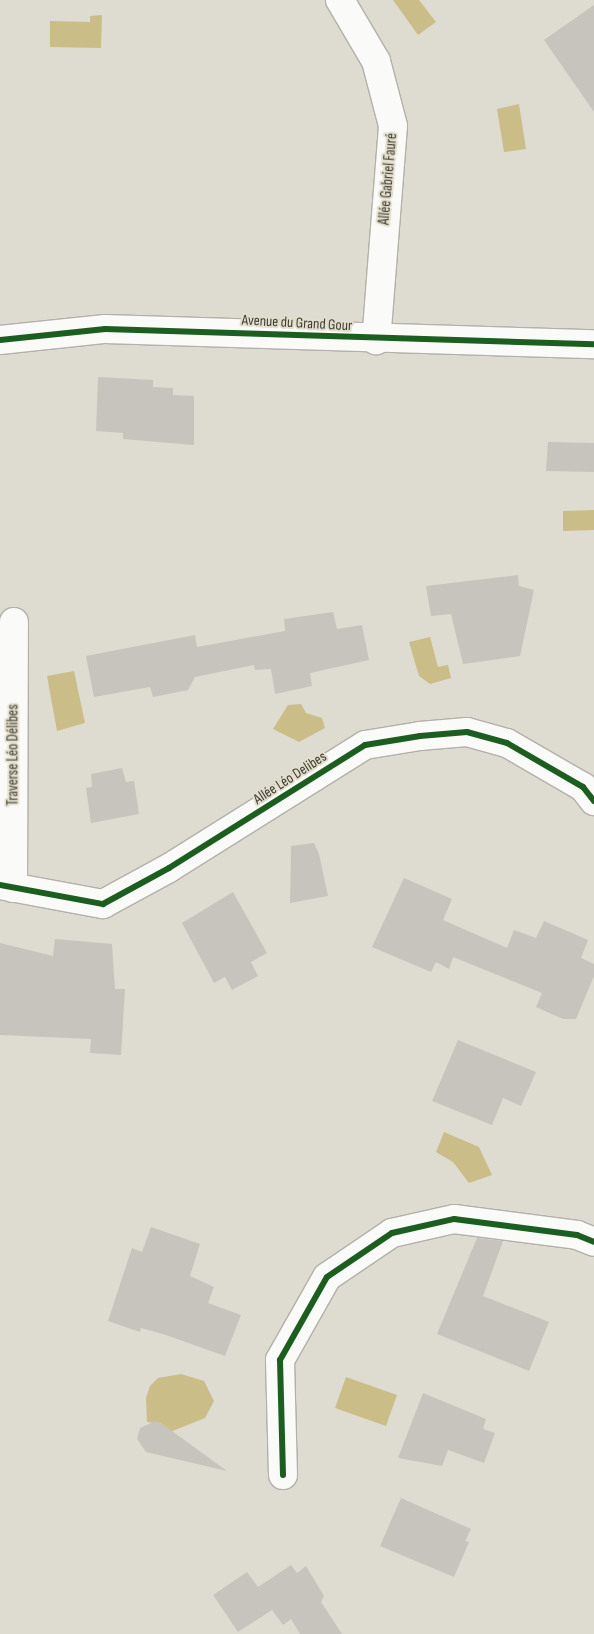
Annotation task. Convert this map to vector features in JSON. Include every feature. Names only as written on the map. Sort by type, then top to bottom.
[{"type":"street","name":"Allée Gabriel Fauré","points":[[340,0],[376,60],[393,126],[376,340]]},
{"type":"street","name":"Avenue du Grand Gour","points":[[0,340],[105,329],[376,340],[594,344]]},
{"type":"street","name":"Traverse Léo Délibes","points":[[6,886],[14,622]]},
{"type":"street","name":"Allée Léo Delibes","points":[[6,886],[103,904],[169,868],[364,745],[420,736],[467,732],[507,743],[583,786],[594,801]]},
{"type":"street","points":[[283,1475],[280,1360],[327,1277],[392,1233],[454,1219],[577,1235],[594,1242]]},
{"type":"shaded area","points":[[393,0],[419,0],[436,22],[418,35]]},
{"type":"shaded area","points":[[102,15],[101,48],[50,47],[50,21],[90,22],[90,16]]},
{"type":"shaded area","points":[[519,104],[526,149],[504,152],[497,109]]},
{"type":"shaded area","points":[[594,510],[594,530],[563,531],[563,511]]},
{"type":"shaded area","points":[[430,637],[438,667],[448,665],[451,678],[430,684],[419,676],[409,642]]},
{"type":"shaded area","points":[[74,671],[85,723],[57,731],[47,676]]},
{"type":"shaded area","points":[[301,704],[306,713],[322,718],[325,728],[299,742],[273,729],[288,705]]},
{"type":"shaded area","points":[[444,1132],[479,1147],[492,1175],[469,1183],[453,1162],[436,1152]]},
{"type":"shaded area","points":[[181,1374],[204,1381],[214,1401],[205,1418],[170,1432],[161,1423],[147,1422],[146,1398],[150,1386],[158,1378]]},
{"type":"shaded area","points":[[346,1377],[397,1395],[386,1426],[335,1408]]},
{"type":"building","points":[[594,5],[594,112],[544,40]]},
{"type":"building","points":[[98,377],[153,380],[153,387],[173,388],[173,395],[194,396],[194,445],[123,439],[123,433],[96,431]]},
{"type":"building","points":[[548,442],[594,443],[594,472],[546,471]]},
{"type":"building","points":[[518,575],[519,586],[534,590],[520,656],[463,664],[451,614],[431,616],[426,586]]},
{"type":"building","points":[[333,612],[337,629],[362,625],[369,660],[310,673],[312,686],[275,694],[271,669],[255,670],[254,665],[195,677],[188,690],[153,697],[150,687],[94,697],[86,656],[195,635],[197,647],[285,631],[284,619]]},
{"type":"building","points":[[122,768],[126,782],[134,781],[139,814],[91,823],[86,788],[92,787],[91,774]]},
{"type":"building","points":[[314,843],[319,854],[328,896],[290,903],[291,846]]},
{"type":"building","points":[[404,878],[452,899],[443,920],[507,948],[514,930],[536,938],[544,921],[588,940],[581,958],[594,964],[594,976],[576,1019],[563,1019],[536,1007],[542,993],[453,957],[449,969],[436,962],[431,972],[372,947]]},
{"type":"building","points":[[233,892],[267,953],[251,962],[258,976],[232,990],[225,977],[214,983],[182,923]]},
{"type":"building","points":[[55,939],[112,944],[115,989],[125,989],[121,1055],[90,1053],[91,1039],[0,1035],[0,943],[53,956]]},
{"type":"building","points":[[458,1040],[536,1072],[521,1106],[503,1098],[492,1125],[432,1101]]},
{"type":"building","points":[[151,1227],[200,1244],[190,1276],[214,1287],[208,1303],[241,1315],[225,1356],[166,1335],[141,1328],[140,1332],[108,1321],[132,1248],[142,1252]]},
{"type":"building","points":[[477,1238],[503,1241],[483,1296],[549,1322],[529,1371],[437,1334]]},
{"type":"building","points":[[423,1393],[486,1419],[483,1429],[495,1433],[484,1463],[448,1450],[442,1466],[398,1458]]},
{"type":"building","points":[[155,1421],[161,1423],[227,1471],[146,1452],[137,1439],[140,1428]]},
{"type":"building","points":[[401,1498],[471,1529],[465,1541],[469,1542],[454,1577],[380,1546]]},
{"type":"building","points":[[291,1565],[297,1573],[306,1566],[324,1596],[321,1602],[342,1634],[300,1634],[291,1619],[283,1625],[272,1610],[238,1632],[213,1595],[247,1572],[258,1587]]},
{"type":"cycle path","points":[[0,340],[105,329],[594,344]]},
{"type":"cycle path","points":[[0,885],[103,904],[169,868],[365,745],[420,736],[467,732],[507,743],[583,787],[594,801]]},
{"type":"cycle path","points":[[283,1475],[280,1360],[327,1277],[392,1233],[454,1219],[577,1235],[594,1242]]}]
